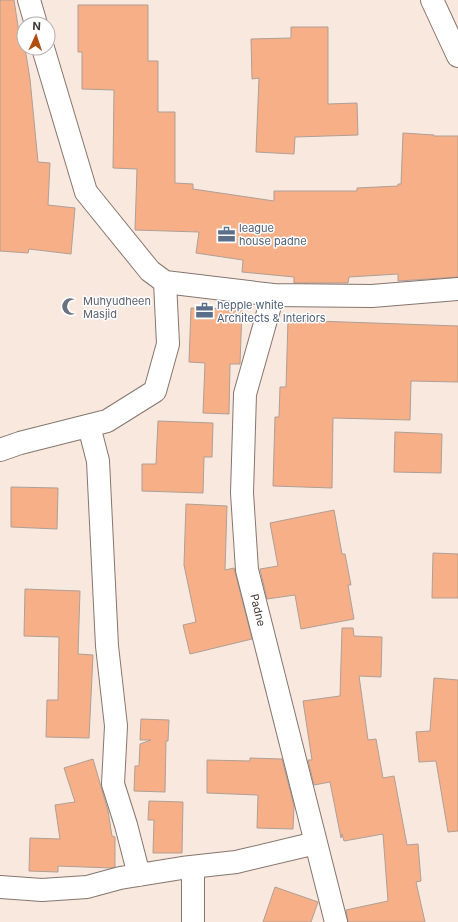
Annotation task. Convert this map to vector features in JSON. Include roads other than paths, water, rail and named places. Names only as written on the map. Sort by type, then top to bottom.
[{"type":"street","points":[[29,0],[34,16]]},
{"type":"street","points":[[432,0],[458,56]]},
{"type":"street","points":[[44,56],[86,192],[150,271],[165,282],[273,295],[372,296],[458,289]]},
{"type":"street","points":[[0,450],[20,443],[107,421],[155,391],[168,344],[165,282]]},
{"type":"street","name":"Padne","points":[[273,295],[245,394],[242,492],[247,570],[336,922]]},
{"type":"street","points":[[89,426],[98,461],[108,646],[116,726],[113,784],[126,825],[139,875]]},
{"type":"street","points":[[0,887],[42,890],[87,888],[120,878],[236,862],[316,844]]},
{"type":"street","points":[[192,867],[193,922]]},
{"type":"place","name":"league house padne","points":[[226,234]]},
{"type":"place","name":"Muhyudheen Masjid","points":[[70,307]]},
{"type":"place","name":"hepple white Architects & Interiors","points":[[204,311]]}]
